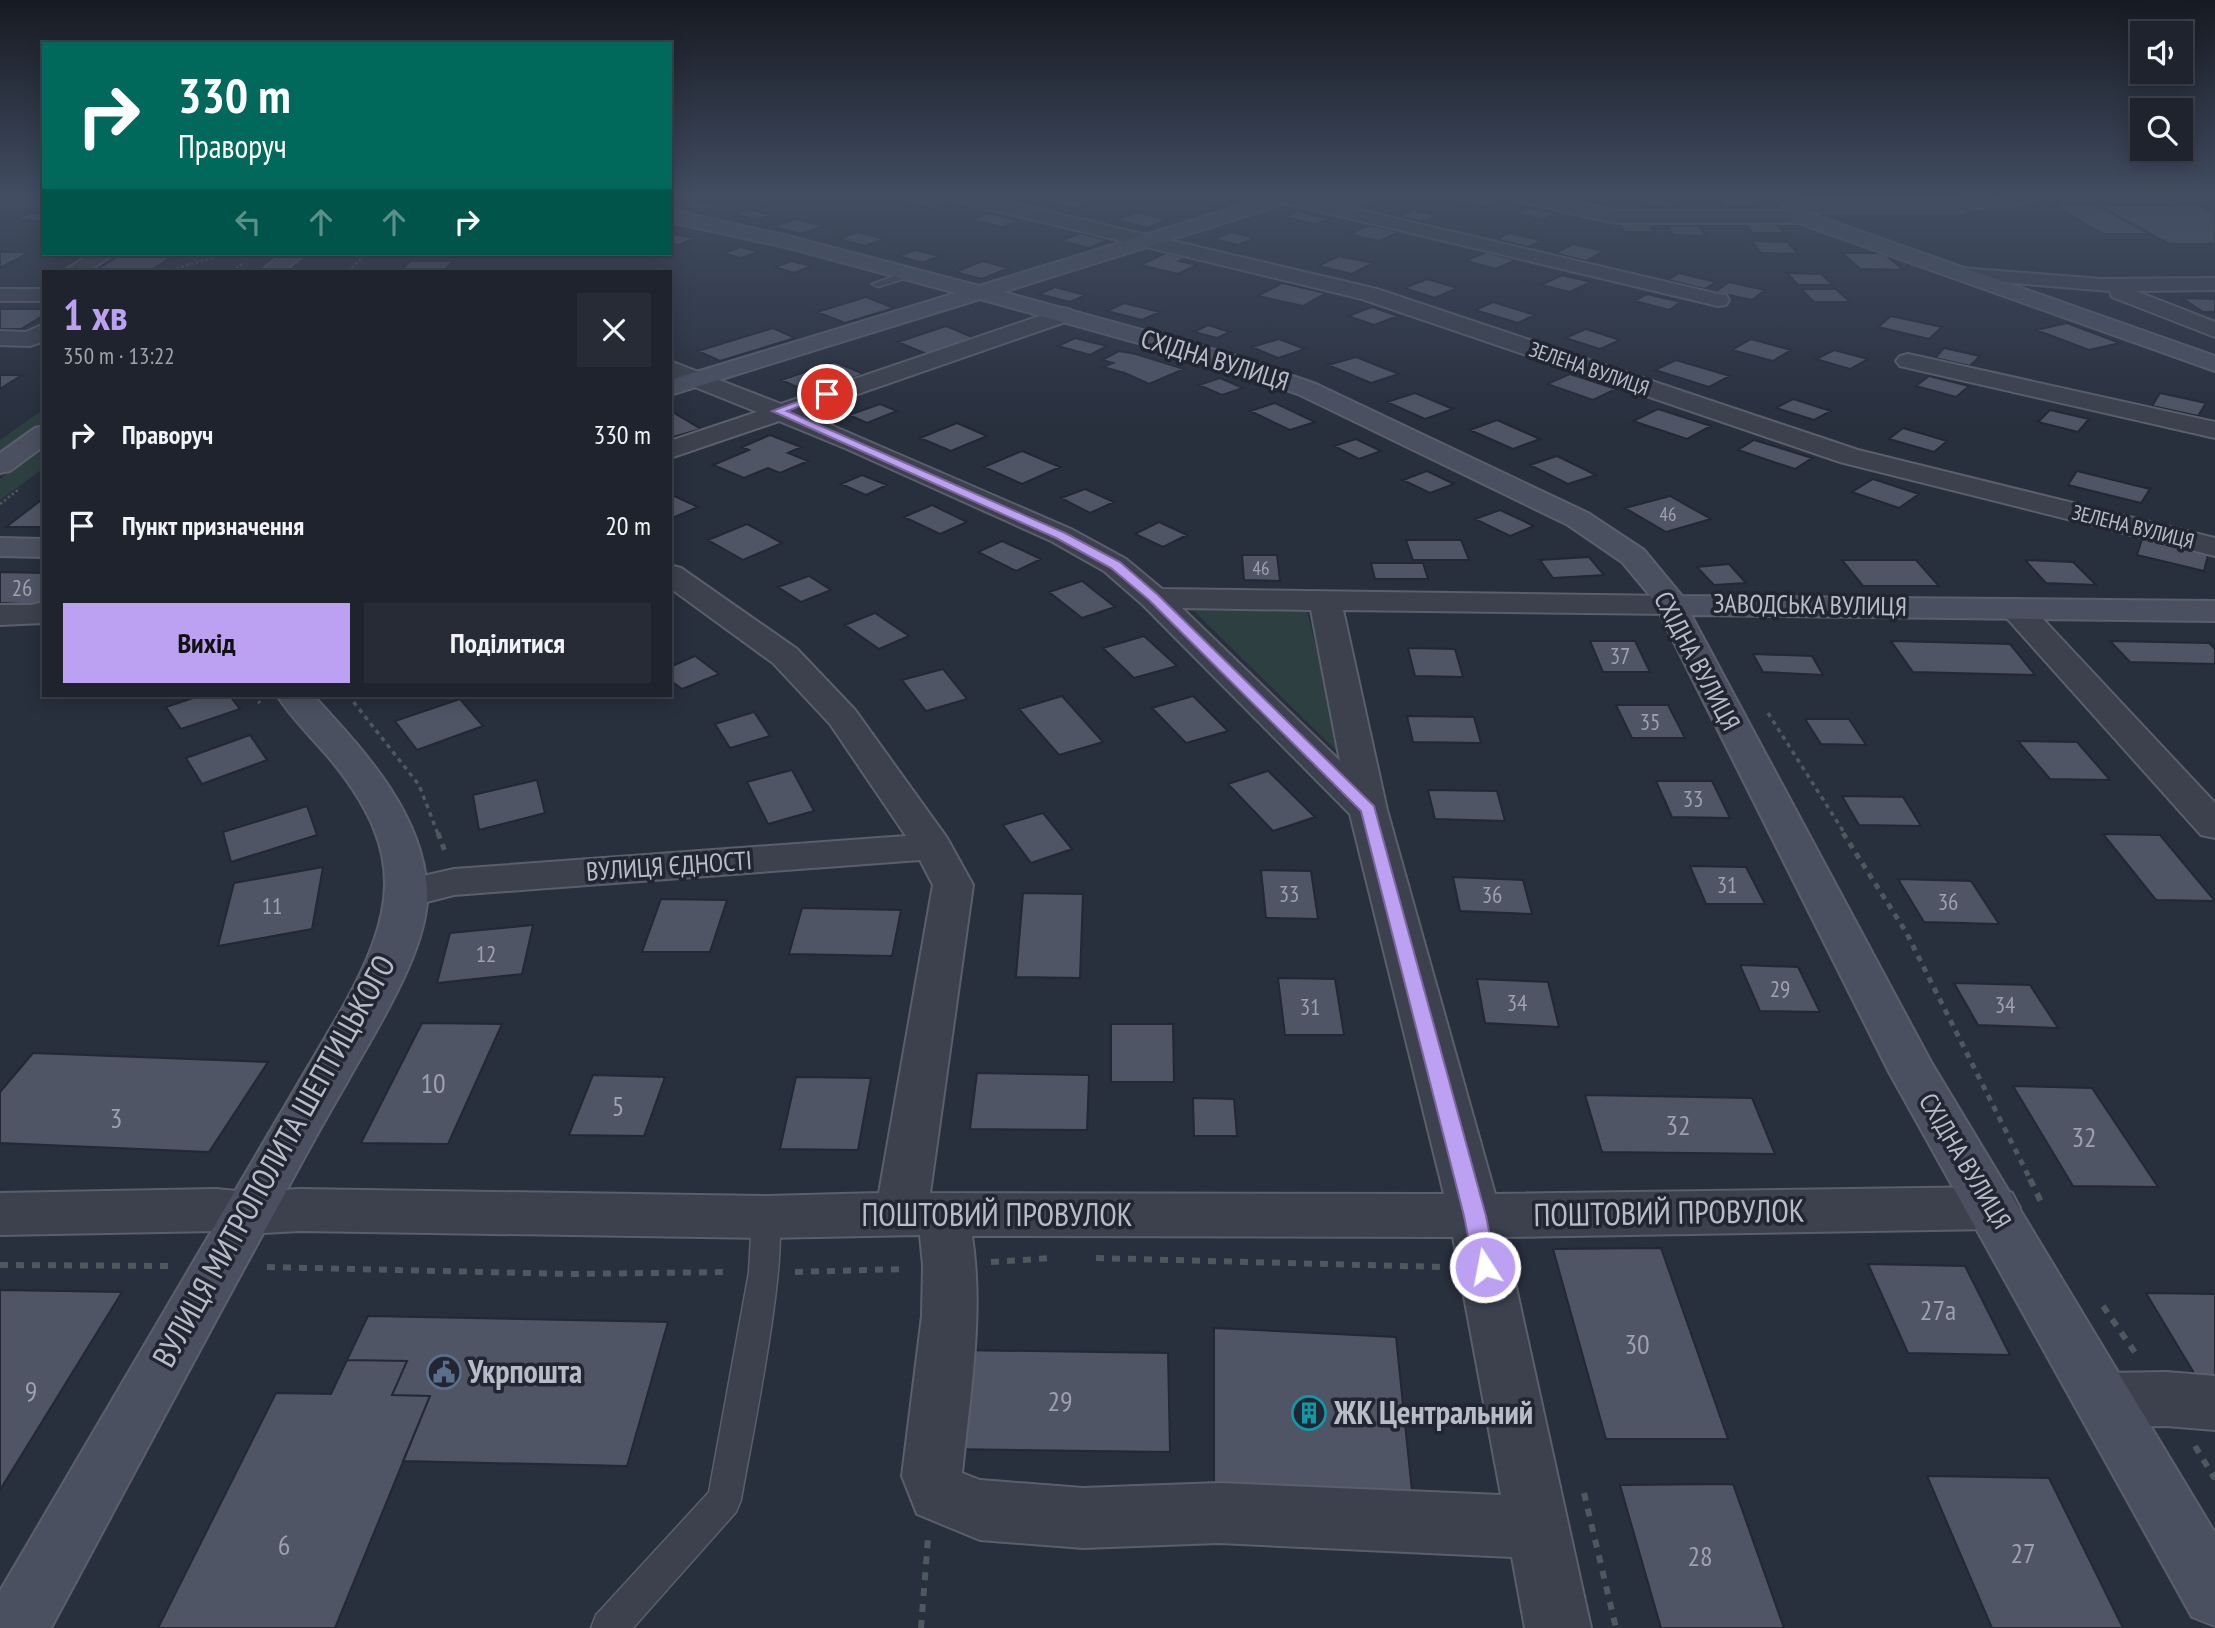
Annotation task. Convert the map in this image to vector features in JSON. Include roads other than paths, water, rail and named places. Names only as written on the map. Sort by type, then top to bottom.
[{"type":"street","name":"СХІДНА ВУЛИЦЯ","points":[[876,273],[893,279],[978,292],[1219,358],[1307,389],[1578,519],[1633,556],[1667,596],[1913,1072],[2215,1594]]},
{"type":"street","points":[[672,387],[1039,273]]},
{"type":"street","name":"ЗЕЛЕНА ВУЛИЦЯ","points":[[1282,273],[1368,294],[1849,456],[2215,547]]},
{"type":"street","points":[[1604,273],[1717,300]]},
{"type":"street","points":[[1961,274],[2102,285],[2215,284]]},
{"type":"street","points":[[1961,274],[2215,364]]},
{"type":"street","points":[[2102,285],[2215,330]]},
{"type":"street","points":[[0,295],[40,293]]},
{"type":"street","points":[[672,449],[1063,315]]},
{"type":"street","points":[[0,338],[30,339],[42,332]]},
{"type":"street","points":[[1908,361],[2215,430]]},
{"type":"street","points":[[672,369],[856,443],[1060,535],[1115,565],[1154,598],[1368,810]]},
{"type":"street","points":[[0,465],[42,435]]},
{"type":"street","points":[[0,548],[42,548]]},
{"type":"street","points":[[672,576],[785,656],[843,717],[933,847],[953,885],[931,1231],[950,1316],[932,1476],[939,1493],[980,1510],[1083,1518],[1219,1513],[1538,1526]]},
{"type":"street","name":"ЗАВОДСЬКА ВУЛИЦЯ","points":[[1154,598],[2215,611]]},
{"type":"street","points":[[1325,600],[1451,1216],[1457,1271],[1538,1526],[1559,1628]]},
{"type":"street","points":[[2016,609],[2215,826]]},
{"type":"street","points":[[0,615],[39,615],[42,613]]},
{"type":"street","name":"ВУЛИЦЯ МИТРОПОЛИТА ШЕПТИЦЬКОГО","points":[[15,1628],[217,1265],[377,986],[404,915],[407,893],[404,860],[388,819],[361,774],[282,704]]},
{"type":"street","name":"ВУЛИЦЯ ЄДНОСТІ","points":[[407,893],[454,882],[933,847]]},
{"type":"street","name":"ПОШТОВИЙ ПРОВУЛОК","points":[[0,1214],[216,1210],[247,1213],[300,1210],[766,1217],[931,1231],[1451,1216],[1994,1208]]},
{"type":"street","points":[[2105,1401],[2191,1401]]},
{"type":"lane","points":[[609,1628],[724,1500],[764,1272],[766,1217]]},
{"type":"place","name":"Укрпошта","points":[[444,1372]]},
{"type":"place","name":"ЖК Центральний","points":[[1309,1413]]}]
